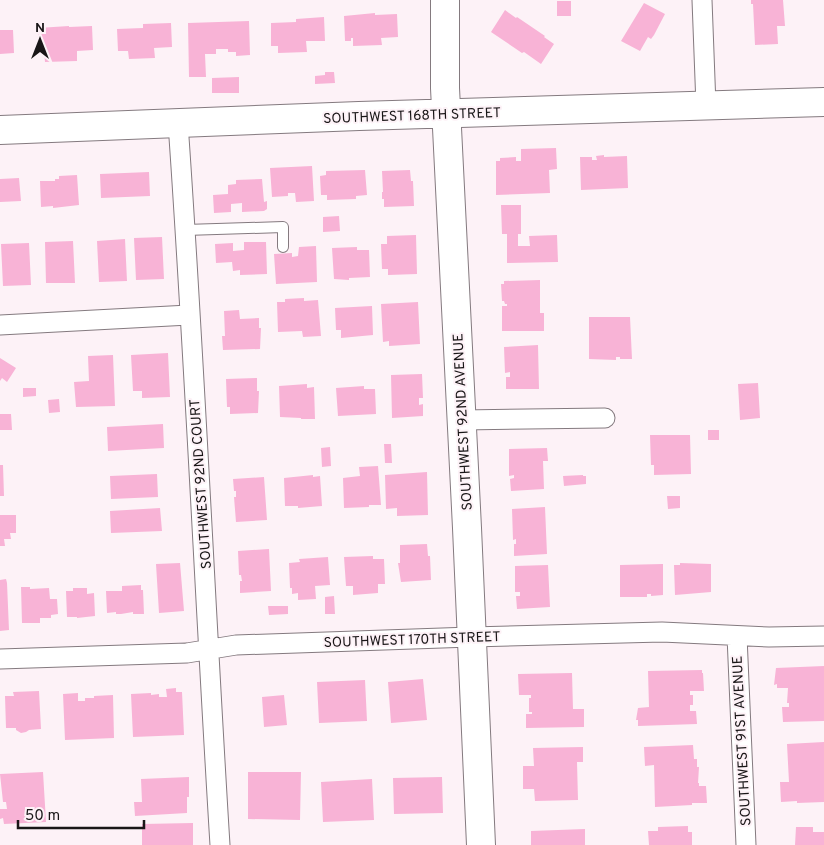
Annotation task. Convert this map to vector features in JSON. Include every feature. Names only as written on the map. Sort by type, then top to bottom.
[{"type":"street","name":"SOUTHWEST 92ND AVENUE","points":[[445,0],[445,80],[481,845]]},
{"type":"street","points":[[702,0],[706,106]]},
{"type":"street","name":"SOUTHWEST 168TH STREET","points":[[0,130],[447,113],[824,102]]},
{"type":"street","name":"SOUTHWEST 92ND COURT","points":[[178,123],[204,538],[220,845]]},
{"type":"street","points":[[0,325],[190,315]]},
{"type":"street","points":[[462,420],[605,418]]},
{"type":"street","name":"SOUTHWEST 170TH STREET","points":[[0,659],[187,653],[236,645],[471,637],[662,632],[737,636],[824,636]]},
{"type":"street","name":"SOUTHWEST 91ST AVENUE","points":[[737,636],[746,845]]},
{"type":"lane","points":[[185,230],[283,227],[283,247]]},
{"type":"building","points":[[751,0],[783,0],[785,26],[777,26],[778,44],[755,45],[753,4],[751,4]]},
{"type":"building","points":[[557,1],[571,1],[571,16],[557,16]]},
{"type":"building","points":[[644,3],[665,14],[654,35],[651,39],[648,37],[640,51],[621,41]]},
{"type":"building","points":[[505,10],[554,44],[541,64],[491,32]]},
{"type":"building","points":[[375,13],[375,15],[397,14],[398,37],[381,38],[382,45],[353,46],[353,38],[351,38],[351,41],[345,41],[344,16]]},
{"type":"building","points":[[324,17],[325,41],[306,41],[307,52],[278,53],[278,46],[271,46],[271,23],[296,22],[296,19]]},
{"type":"building","points":[[249,21],[250,55],[236,56],[236,52],[228,52],[228,49],[216,49],[216,54],[205,54],[206,77],[189,77],[188,23]]},
{"type":"building","points":[[171,23],[172,47],[154,48],[155,58],[129,59],[128,51],[118,51],[117,29],[143,28],[143,24]]},
{"type":"building","points":[[92,26],[93,50],[77,51],[77,61],[45,62],[44,51],[39,51],[38,28]]},
{"type":"building","points":[[0,30],[13,30],[14,53],[0,54]]},
{"type":"building","points":[[325,72],[334,72],[335,83],[315,84],[315,76],[325,75]]},
{"type":"building","points":[[239,77],[239,93],[212,93],[212,78]]},
{"type":"building","points":[[556,148],[557,169],[549,170],[550,193],[496,195],[496,161],[500,161],[500,158],[516,157],[516,161],[521,161],[521,149]]},
{"type":"building","points":[[604,155],[604,157],[627,156],[628,188],[581,190],[580,157],[592,157],[592,160],[597,160],[596,156]]},
{"type":"building","points":[[312,166],[314,201],[296,202],[295,193],[288,193],[288,196],[272,197],[270,168]]},
{"type":"building","points":[[365,170],[367,195],[356,196],[356,199],[327,200],[327,195],[321,195],[320,176],[326,175],[326,171]]},
{"type":"building","points":[[410,170],[411,181],[413,181],[414,206],[384,207],[384,199],[382,199],[382,171]]},
{"type":"building","points":[[149,172],[150,196],[101,198],[100,174]]},
{"type":"building","points":[[77,175],[79,205],[53,208],[53,206],[41,207],[40,181],[55,181],[55,179],[59,179],[59,176]]},
{"type":"building","points":[[19,178],[21,201],[0,202],[0,179]]},
{"type":"building","points":[[262,179],[264,202],[267,201],[267,209],[264,211],[242,212],[242,203],[231,204],[231,212],[214,213],[213,195],[228,194],[228,185],[236,184],[236,180]]},
{"type":"building","points":[[501,205],[521,205],[521,234],[518,234],[518,246],[530,246],[529,236],[557,235],[558,262],[507,263],[507,234],[502,234]]},
{"type":"building","points":[[339,216],[340,231],[323,232],[323,217]]},
{"type":"building","points":[[416,235],[417,274],[388,275],[388,269],[382,269],[381,244],[387,244],[387,236]]},
{"type":"building","points":[[162,237],[164,279],[136,280],[134,238]]},
{"type":"building","points":[[125,239],[127,281],[99,282],[97,241]]},
{"type":"building","points":[[73,241],[75,283],[46,283],[45,242]]},
{"type":"building","points":[[244,242],[266,242],[267,274],[240,275],[240,270],[233,271],[232,262],[216,263],[215,244],[233,243],[233,251],[244,250]]},
{"type":"building","points":[[29,243],[31,285],[3,286],[1,244]]},
{"type":"building","points":[[316,246],[317,282],[276,284],[274,254],[292,253],[292,257],[298,256],[299,247]]},
{"type":"building","points":[[357,247],[357,250],[369,250],[370,277],[349,278],[349,280],[334,279],[332,248]]},
{"type":"building","points":[[540,280],[540,313],[544,313],[544,331],[502,331],[502,306],[507,306],[507,304],[502,301],[501,284],[504,284],[504,281]]},
{"type":"building","points":[[304,298],[304,301],[318,300],[321,336],[303,337],[302,331],[278,332],[277,302],[285,302],[285,299]]},
{"type":"building","points":[[418,302],[420,344],[389,346],[389,341],[383,342],[381,304]]},
{"type":"building","points":[[372,306],[373,335],[341,338],[341,330],[336,330],[335,308]]},
{"type":"building","points":[[239,310],[240,319],[259,318],[259,328],[261,328],[260,349],[223,350],[222,336],[225,336],[224,311]]},
{"type":"building","points":[[589,317],[630,317],[632,359],[616,357],[616,360],[589,359]]},
{"type":"building","points":[[538,345],[539,389],[506,389],[506,377],[510,377],[510,372],[505,373],[504,347]]},
{"type":"building","points":[[168,353],[170,397],[142,398],[142,391],[133,391],[131,355]]},
{"type":"building","points":[[113,355],[115,406],[76,407],[74,382],[89,381],[88,356]]},
{"type":"building","points":[[0,358],[16,368],[7,382],[2,378],[0,381]]},
{"type":"building","points":[[422,374],[423,398],[419,398],[419,405],[423,404],[423,416],[392,418],[391,375]]},
{"type":"building","points":[[257,378],[257,391],[259,391],[258,413],[230,414],[230,407],[227,407],[226,379]]},
{"type":"building","points":[[758,383],[760,418],[740,420],[738,384]]},
{"type":"building","points":[[307,384],[307,388],[314,387],[315,419],[280,417],[279,386]]},
{"type":"building","points":[[364,386],[364,389],[375,389],[376,414],[338,416],[336,388]]},
{"type":"building","points":[[23,388],[36,388],[36,396],[23,397]]},
{"type":"building","points":[[59,399],[60,412],[49,413],[48,400]]},
{"type":"building","points":[[0,414],[11,414],[12,430],[0,430]]},
{"type":"building","points":[[163,424],[164,448],[108,451],[107,427]]},
{"type":"building","points":[[708,430],[719,430],[719,440],[708,440]]},
{"type":"building","points":[[650,435],[690,435],[691,474],[654,475],[654,465],[651,465]]},
{"type":"building","points":[[384,444],[391,444],[392,463],[385,463]]},
{"type":"building","points":[[330,447],[331,466],[322,467],[321,448]]},
{"type":"building","points":[[547,448],[548,461],[543,461],[544,489],[511,491],[510,479],[514,478],[514,475],[509,476],[509,449]]},
{"type":"building","points":[[0,465],[3,465],[4,496],[0,496]]},
{"type":"building","points":[[378,466],[381,505],[344,508],[343,478],[360,476],[359,467]]},
{"type":"building","points":[[427,472],[428,515],[397,516],[397,508],[386,509],[385,475]]},
{"type":"building","points":[[157,474],[158,497],[111,499],[110,476]]},
{"type":"building","points":[[313,475],[313,477],[320,476],[322,506],[298,508],[298,506],[285,506],[284,478]]},
{"type":"building","points":[[563,476],[586,476],[586,484],[564,486]]},
{"type":"building","points":[[264,477],[267,520],[236,522],[234,497],[236,497],[236,491],[234,491],[233,479]]},
{"type":"building","points":[[667,496],[680,496],[680,508],[668,509]]},
{"type":"building","points":[[545,507],[547,554],[514,556],[516,539],[513,540],[512,509]]},
{"type":"building","points":[[160,508],[162,531],[111,533],[110,511]]},
{"type":"building","points":[[0,515],[16,515],[16,533],[10,533],[11,539],[4,539],[5,546],[0,546]]},
{"type":"building","points":[[427,544],[428,556],[430,556],[431,580],[401,582],[398,563],[400,563],[400,545]]},
{"type":"building","points":[[269,549],[271,591],[240,593],[240,581],[242,581],[241,575],[239,575],[238,551]]},
{"type":"building","points":[[373,556],[373,559],[384,559],[385,584],[378,584],[378,593],[353,595],[353,586],[346,586],[344,557]]},
{"type":"building","points":[[328,557],[330,585],[315,586],[316,599],[298,600],[298,593],[292,594],[292,588],[290,588],[289,563],[300,562],[299,559]]},
{"type":"building","points":[[180,563],[184,611],[159,613],[156,564]]},
{"type":"building","points":[[680,563],[711,564],[711,592],[675,595],[674,565],[680,565]]},
{"type":"building","points":[[663,564],[663,595],[651,596],[651,594],[647,594],[647,597],[620,597],[620,565]]},
{"type":"building","points":[[548,565],[550,607],[517,609],[516,596],[520,596],[520,592],[515,592],[515,566]]},
{"type":"building","points":[[6,579],[9,630],[0,631],[0,580]]},
{"type":"building","points":[[141,585],[144,614],[133,614],[133,612],[121,614],[116,614],[116,612],[107,613],[106,591],[122,591],[122,586]]},
{"type":"building","points":[[21,587],[30,587],[30,589],[49,588],[50,599],[57,599],[58,614],[51,615],[51,618],[40,618],[40,623],[22,623]]},
{"type":"building","points":[[73,588],[87,588],[87,594],[94,593],[95,616],[67,617],[66,591],[73,591]]},
{"type":"building","points":[[334,596],[335,614],[325,614],[325,597]]},
{"type":"building","points":[[268,606],[288,606],[288,614],[269,615]]},
{"type":"building","points":[[824,666],[824,721],[783,722],[782,707],[789,707],[789,703],[787,703],[788,688],[777,688],[777,684],[774,685],[776,668]]},
{"type":"building","points":[[702,670],[704,691],[690,691],[690,695],[693,695],[693,705],[690,705],[690,711],[696,711],[697,724],[638,726],[638,720],[636,720],[638,708],[649,707],[648,671]]},
{"type":"building","points":[[572,673],[573,709],[584,709],[584,727],[526,728],[526,714],[532,714],[532,712],[529,712],[529,698],[531,698],[531,695],[519,695],[518,674]]},
{"type":"building","points":[[423,679],[427,720],[391,723],[388,682]]},
{"type":"building","points":[[365,680],[367,721],[319,723],[317,682]]},
{"type":"building","points":[[176,688],[176,692],[182,692],[184,735],[133,737],[131,694],[151,693],[151,695],[159,694],[159,697],[167,697],[166,689]]},
{"type":"building","points":[[39,691],[41,729],[21,733],[16,728],[6,728],[5,696],[14,696],[13,692]]},
{"type":"building","points":[[78,693],[78,701],[85,701],[85,698],[94,698],[94,696],[113,695],[114,738],[65,740],[63,694]]},
{"type":"building","points":[[284,695],[287,725],[264,727],[262,697]]},
{"type":"building","points":[[824,742],[824,802],[781,802],[780,782],[789,782],[787,744]]},
{"type":"building","points":[[693,745],[694,759],[697,759],[697,767],[699,767],[698,783],[699,786],[706,786],[707,803],[655,807],[654,765],[645,766],[644,747]]},
{"type":"building","points":[[583,747],[583,762],[577,762],[578,800],[535,801],[534,789],[523,789],[523,766],[534,766],[533,748]]},
{"type":"building","points":[[43,772],[46,822],[4,824],[3,818],[0,819],[0,809],[7,809],[6,802],[3,802],[0,774]]},
{"type":"building","points":[[248,772],[301,772],[300,820],[248,819]]},
{"type":"building","points":[[189,777],[187,813],[135,816],[134,802],[142,802],[141,779]]},
{"type":"building","points":[[442,777],[443,813],[394,814],[393,778]]},
{"type":"building","points":[[372,779],[374,820],[323,822],[321,782]]},
{"type":"building","points":[[193,823],[193,845],[142,845],[142,824]]},
{"type":"building","points":[[688,826],[688,832],[692,832],[692,845],[649,845],[648,831],[658,831],[658,827]]},
{"type":"building","points":[[796,827],[813,827],[813,832],[824,832],[824,845],[795,845]]},
{"type":"building","points":[[585,829],[585,845],[531,845],[531,831]]}]
